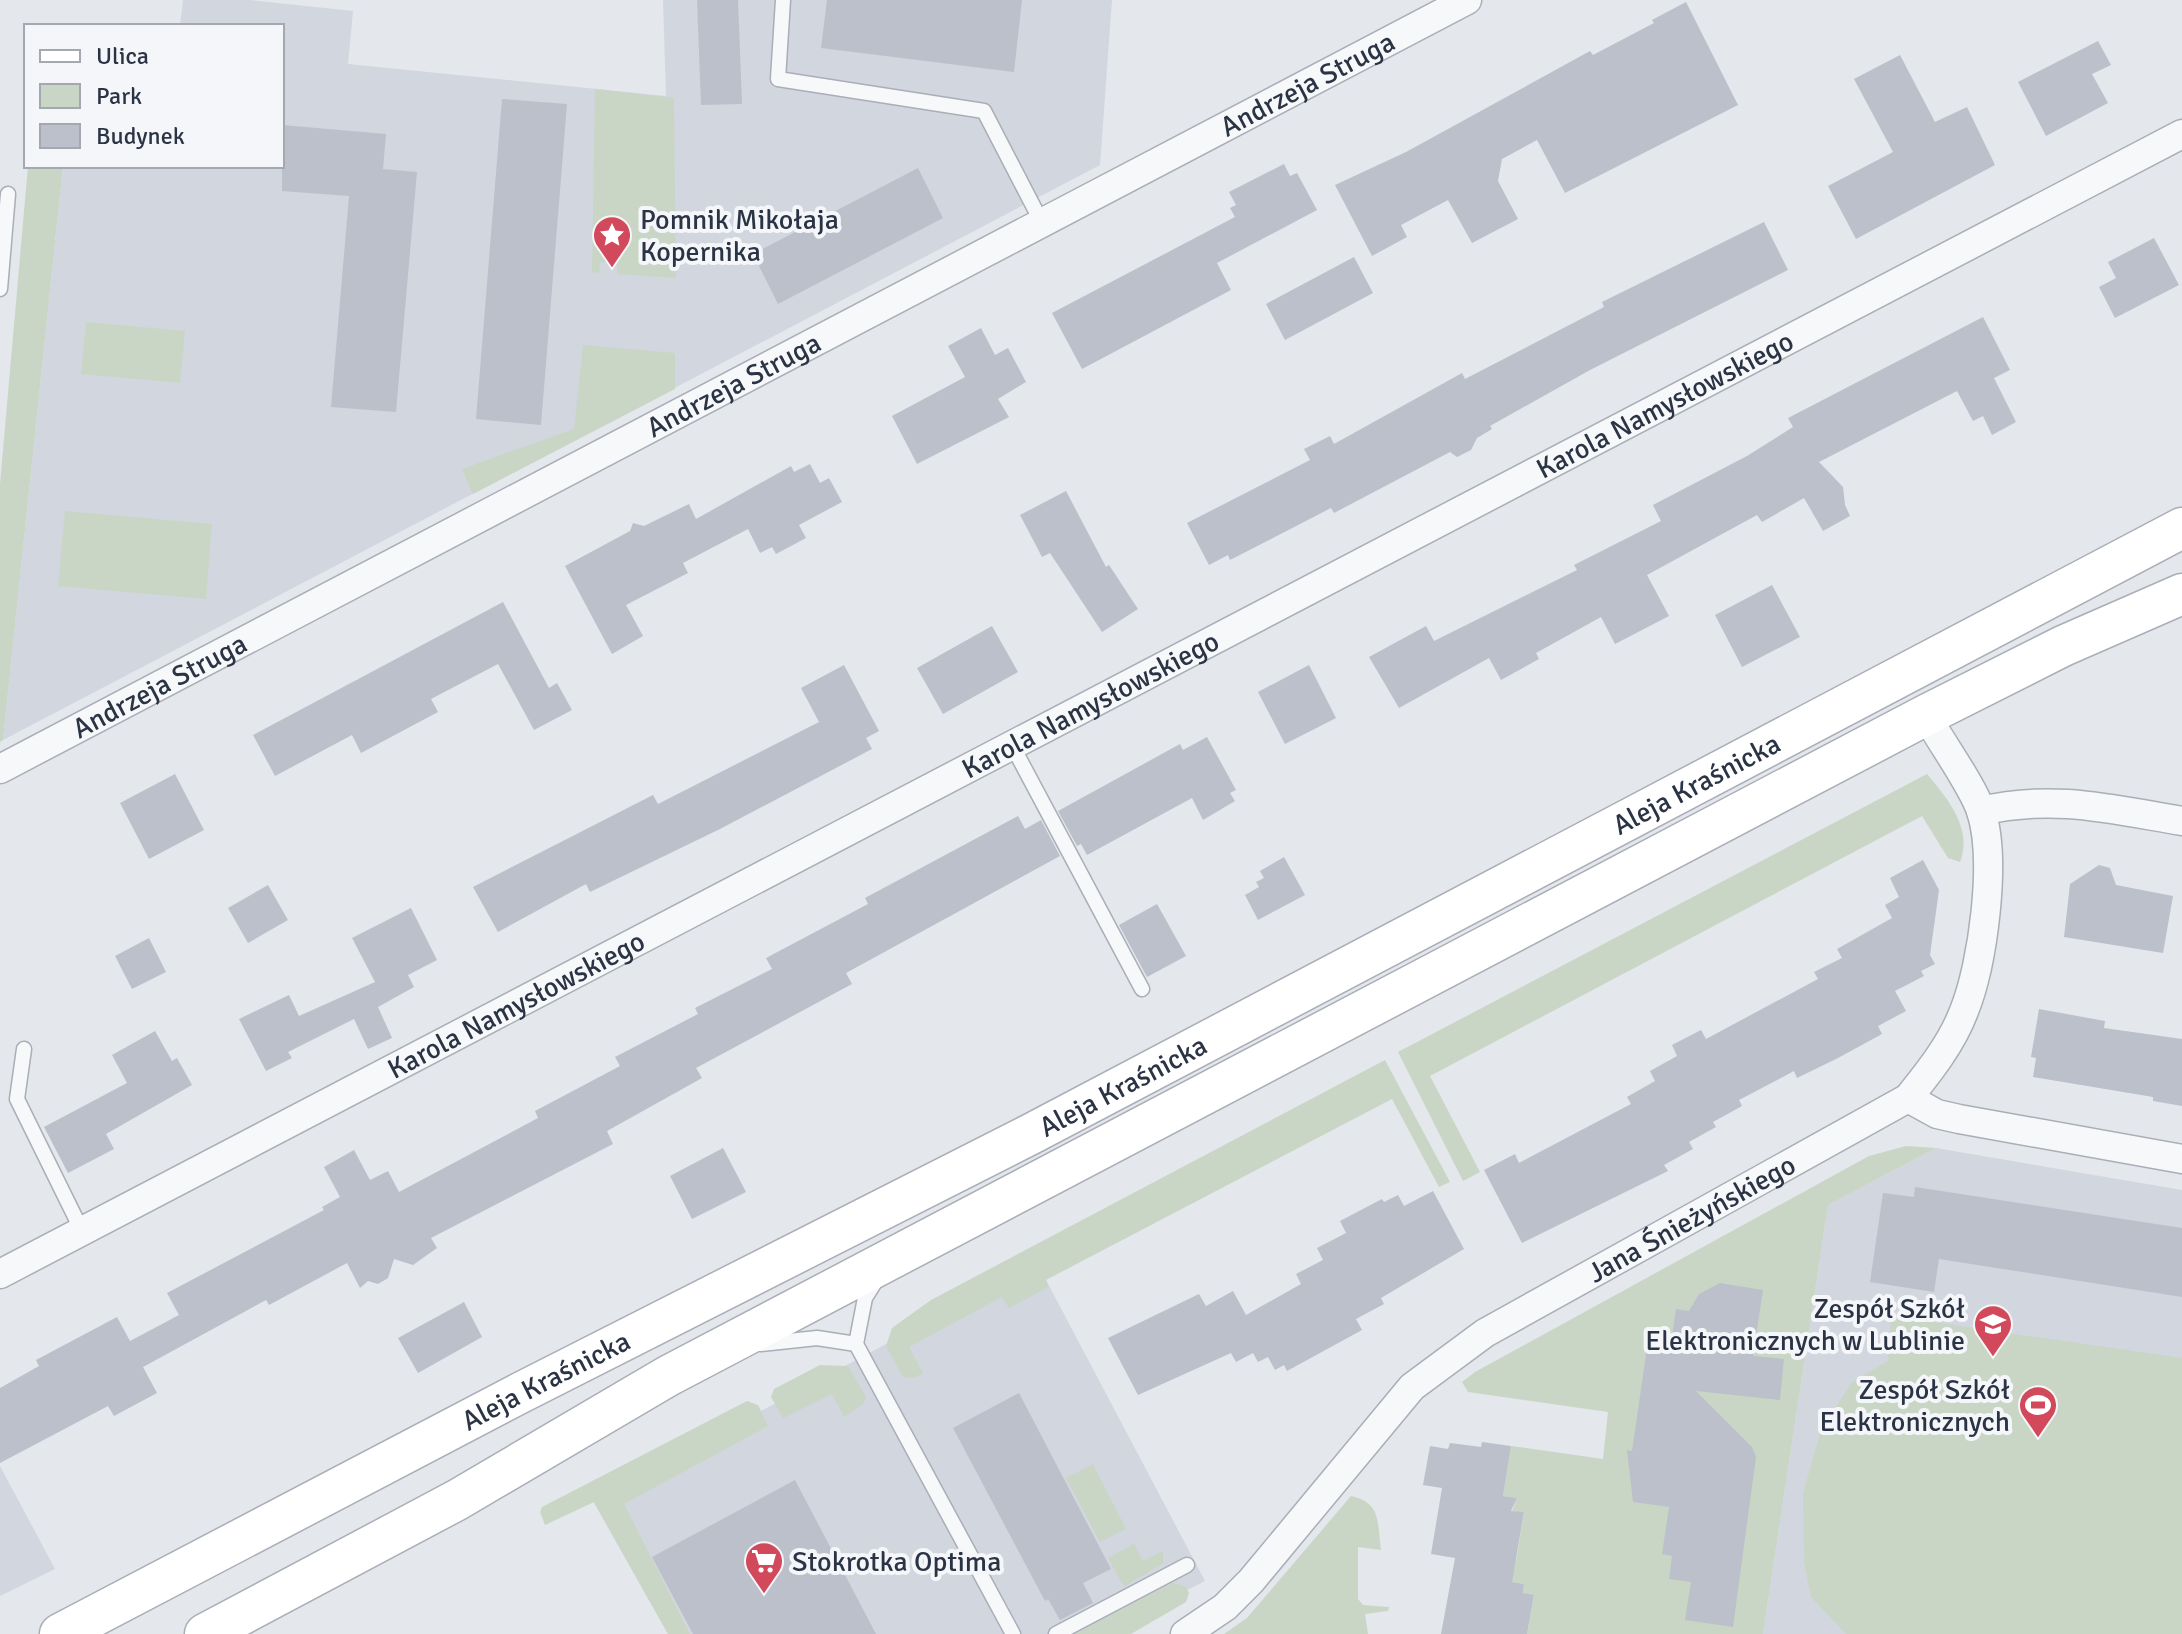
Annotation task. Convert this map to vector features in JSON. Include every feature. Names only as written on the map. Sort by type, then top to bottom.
[{"type":"main road","name":"Aleja Kraśnicka","points":[[60,1634],[520,1393],[1031,1134],[2182,528]]},
{"type":"main road","name":"Aleja Kraśnicka","points":[[205,1634],[396,1534],[715,1352],[922,1243],[1926,715],[2063,646],[2182,594]]},
{"type":"street","name":"Andrzeja Struga","points":[[0,769],[1467,0]]},
{"type":"street","name":"Karola Namysłowskiego","points":[[0,1274],[2182,134]]},
{"type":"street","name":"Jana Śnieżyńskiego","points":[[1185,1634],[1225,1607],[1251,1581],[1412,1387],[1473,1342],[1908,1098],[1934,1066],[1964,1011],[1980,952],[1987,865],[1981,811],[1926,715]]},
{"type":"street","points":[[1981,811],[2022,801],[2091,805],[2182,821]]},
{"type":"street","points":[[1908,1098],[1937,1114],[1959,1119],[2182,1159]]},
{"type":"lane","points":[[783,0],[778,79],[984,111],[1042,223]]},
{"type":"lane","points":[[0,289],[8,194]]},
{"type":"lane","points":[[1013,747],[1142,989]]},
{"type":"lane","points":[[24,1049],[17,1099],[82,1231]]},
{"type":"lane","points":[[922,1243],[875,1281],[858,1320],[856,1344],[1013,1634]]},
{"type":"lane","points":[[715,1352],[817,1338],[856,1344]]},
{"type":"lane","points":[[1056,1634],[1187,1565]]},
{"type":"shaded area","points":[[183,0],[250,0],[353,11],[348,64],[666,96],[663,0],[1112,0],[1100,165],[3,740],[63,168],[284,168],[284,24],[180,24]]},
{"type":"shaded area","name":"Zespół Szkół Elektronicznych w Lublinie","points":[[1936,1148],[2182,1190],[2182,1634],[1763,1634],[1828,1205]]},
{"type":"shaded area","points":[[1037,1263],[1205,1581],[1102,1634],[668,1634],[593,1501]]},
{"type":"shaded area","points":[[0,1466],[55,1569],[0,1596]]},
{"type":"green space","points":[[595,89],[674,98],[676,278],[617,274],[617,263],[600,262],[599,273],[592,272]]},
{"type":"green space","points":[[28,168],[63,168],[3,740],[0,742],[0,484]]},
{"type":"green space","points":[[86,322],[185,331],[180,383],[81,374]]},
{"type":"green space","points":[[583,345],[675,353],[675,389],[473,494],[462,469],[574,429]]},
{"type":"green space","points":[[65,511],[212,524],[206,599],[58,586]]},
{"type":"green space","points":[[1927,774],[1950,804],[1961,826],[1963,850],[1960,862],[1948,858],[1922,816],[1430,1076],[1480,1172],[1463,1181],[1398,1052]]},
{"type":"green space","points":[[1385,1060],[1450,1182],[1439,1187],[1392,1099],[1046,1280],[1049,1287],[1009,1308],[1002,1297],[909,1347],[923,1373],[913,1378],[903,1377],[886,1346],[892,1328],[931,1300]]},
{"type":"green space","points":[[1906,1146],[1936,1148],[1828,1205],[1763,1634],[1527,1634],[1534,1596],[1523,1593],[1524,1584],[1494,1579],[1516,1561],[1524,1513],[1512,1511],[1517,1498],[1503,1496],[1511,1446],[1603,1459],[1608,1412],[1468,1392],[1462,1382],[1475,1372],[1869,1156]]},
{"type":"green space","points":[[1891,1316],[2182,1358],[2182,1634],[1846,1634],[1811,1597],[1804,1561],[1803,1494],[1821,1430],[1852,1382],[1888,1361]]},
{"type":"green space","points":[[820,1365],[848,1366],[866,1397],[863,1404],[844,1417],[832,1394],[783,1418],[771,1397],[774,1389]]},
{"type":"green space","points":[[747,1401],[758,1405],[768,1426],[624,1504],[690,1634],[668,1634],[594,1502],[545,1525],[540,1512],[542,1507]]},
{"type":"green space","points":[[1093,1464],[1126,1529],[1100,1542],[1066,1478]]},
{"type":"green space","points":[[1351,1496],[1368,1503],[1373,1509],[1378,1522],[1381,1550],[1358,1547],[1358,1599],[1363,1605],[1389,1607],[1388,1611],[1365,1614],[1368,1634],[1224,1634],[1247,1618]]},
{"type":"green space","points":[[1134,1544],[1143,1561],[1163,1551],[1163,1563],[1124,1587],[1108,1558]]},
{"type":"green space","points":[[1172,1583],[1185,1586],[1189,1593],[1186,1602],[1131,1634],[1075,1634]]},
{"type":"building","points":[[697,0],[738,0],[742,104],[701,105]]},
{"type":"building","points":[[827,0],[1022,0],[1014,72],[821,48]]},
{"type":"building","points":[[1686,2],[1738,105],[1565,193],[1537,140],[1502,159],[1498,181],[1518,219],[1472,243],[1448,200],[1401,225],[1407,237],[1372,256],[1335,185],[1406,152],[1590,51],[1593,55],[1654,23],[1652,20]]},
{"type":"building","points":[[2098,41],[2111,65],[2092,74],[2108,103],[2046,136],[2018,82]]},
{"type":"building","points":[[1900,55],[1935,122],[1967,107],[1995,165],[1856,239],[1828,186],[1893,152],[1854,79]]},
{"type":"building","points":[[502,99],[567,104],[541,425],[476,419]]},
{"type":"building","points":[[284,125],[386,134],[383,169],[417,172],[396,412],[331,407],[349,196],[282,191]]},
{"type":"building","points":[[1284,164],[1290,176],[1297,173],[1317,210],[1217,263],[1231,290],[1082,369],[1052,313],[1235,217],[1230,208],[1236,205],[1229,192]]},
{"type":"building","points":[[918,168],[943,218],[778,304],[753,254]]},
{"type":"building","points":[[1764,222],[1788,270],[1590,370],[1490,426],[1492,429],[1477,438],[1471,450],[1457,457],[1450,452],[1334,513],[1331,508],[1230,560],[1228,555],[1209,565],[1187,523],[1310,460],[1304,449],[1330,436],[1334,444],[1462,373],[1465,379],[1604,307],[1602,302]]},
{"type":"building","points":[[2154,238],[2179,285],[2115,318],[2099,287],[2116,278],[2108,262]]},
{"type":"building","points":[[1354,257],[1373,293],[1285,340],[1266,304]]},
{"type":"building","points":[[1983,317],[2010,370],[1994,378],[2016,422],[1992,435],[1983,416],[1973,421],[1957,391],[1819,462],[1843,487],[1850,516],[1823,531],[1804,498],[1762,522],[1757,515],[1647,575],[1669,616],[1615,644],[1601,617],[1536,653],[1539,659],[1501,680],[1489,658],[1399,708],[1369,657],[1426,626],[1434,641],[1577,570],[1574,565],[1661,521],[1653,505],[1747,456],[1793,427],[1788,418]]},
{"type":"building","points":[[981,328],[995,355],[1008,348],[1026,382],[998,399],[1009,417],[917,464],[892,416],[965,377],[948,346]]},
{"type":"building","points":[[810,464],[820,483],[829,478],[842,502],[799,525],[806,538],[776,554],[772,547],[760,553],[748,529],[683,563],[688,573],[626,605],[643,636],[612,654],[565,566],[630,531],[633,523],[644,526],[689,504],[696,519],[791,466],[794,472]]},
{"type":"building","points":[[1066,491],[1106,567],[1109,565],[1138,609],[1102,632],[1050,553],[1042,557],[1020,515]]},
{"type":"building","points":[[1772,585],[1800,637],[1742,667],[1715,615]]},
{"type":"building","points":[[503,602],[549,688],[557,683],[572,710],[534,730],[498,664],[431,699],[438,712],[361,753],[352,735],[275,776],[253,735]]},
{"type":"building","points":[[992,626],[1018,672],[943,714],[917,668]]},
{"type":"building","points":[[844,665],[879,731],[866,738],[872,749],[720,829],[590,892],[586,884],[498,932],[473,887],[653,795],[658,804],[819,722],[801,688]]},
{"type":"building","points":[[1309,665],[1336,718],[1285,744],[1258,692]]},
{"type":"building","points":[[1207,737],[1236,790],[1230,793],[1235,801],[1203,820],[1192,798],[1087,855],[1081,844],[1077,846],[1058,811],[1180,744],[1183,750]]},
{"type":"building","points":[[175,774],[204,830],[149,859],[120,803]]},
{"type":"building","points":[[1018,816],[1025,829],[1041,820],[1060,856],[846,973],[852,984],[696,1068],[702,1078],[607,1131],[613,1144],[431,1238],[437,1248],[413,1265],[394,1259],[388,1278],[378,1284],[368,1281],[360,1288],[347,1263],[269,1305],[266,1300],[143,1367],[157,1393],[114,1416],[108,1406],[0,1463],[0,1388],[39,1366],[36,1360],[117,1317],[130,1341],[179,1315],[167,1293],[324,1210],[322,1207],[340,1197],[324,1167],[354,1150],[370,1180],[388,1171],[399,1192],[538,1118],[535,1111],[620,1066],[615,1057],[698,1014],[695,1008],[772,969],[766,958],[868,904],[865,898]]},
{"type":"building","points":[[1284,857],[1305,895],[1258,920],[1245,895],[1259,887],[1256,882],[1264,878],[1260,871]]},
{"type":"building","points":[[1923,860],[1939,890],[1930,955],[1935,964],[1921,971],[1924,976],[1895,991],[1906,1011],[1878,1026],[1882,1034],[1797,1078],[1794,1071],[1739,1100],[1742,1106],[1713,1122],[1716,1127],[1689,1142],[1693,1149],[1664,1165],[1668,1171],[1522,1243],[1484,1170],[1515,1154],[1519,1163],[1631,1104],[1627,1097],[1655,1081],[1650,1071],[1677,1056],[1672,1045],[1701,1030],[1706,1039],[1818,979],[1814,972],[1842,958],[1837,949],[1892,918],[1885,905],[1899,897],[1890,878]]},
{"type":"building","points":[[2099,865],[2110,868],[2116,885],[2173,896],[2163,953],[2064,937],[2070,884]]},
{"type":"building","points":[[268,885],[288,920],[248,943],[228,908]]},
{"type":"building","points":[[1157,904],[1186,956],[1147,977],[1119,925]]},
{"type":"building","points":[[411,908],[437,960],[408,975],[414,987],[378,1007],[392,1038],[368,1049],[354,1019],[288,1052],[292,1058],[266,1071],[239,1019],[289,995],[299,1016],[375,982],[352,938]]},
{"type":"building","points":[[149,938],[166,972],[132,989],[115,956]]},
{"type":"building","points":[[2039,1009],[2105,1021],[2104,1028],[2182,1039],[2182,1106],[2153,1101],[2153,1097],[2033,1077],[2036,1058],[2031,1057]]},
{"type":"building","points":[[155,1031],[172,1061],[177,1058],[192,1085],[106,1134],[114,1149],[68,1173],[44,1127],[127,1083],[112,1055]]},
{"type":"building","points":[[723,1148],[746,1192],[692,1219],[670,1176]]},
{"type":"building","points":[[1915,1187],[2182,1228],[2182,1297],[1939,1259],[1934,1292],[1870,1282],[1883,1193],[1914,1197]]},
{"type":"building","points":[[1433,1191],[1464,1249],[1381,1298],[1384,1304],[1356,1319],[1362,1330],[1287,1371],[1284,1365],[1275,1370],[1268,1357],[1258,1362],[1253,1353],[1236,1362],[1231,1353],[1138,1395],[1108,1338],[1199,1294],[1206,1306],[1233,1291],[1246,1315],[1301,1284],[1296,1274],[1323,1260],[1317,1248],[1346,1233],[1340,1221],[1382,1199],[1384,1202],[1398,1195],[1404,1206]]},
{"type":"building","points":[[1720,1283],[1763,1290],[1753,1356],[1784,1359],[1780,1400],[1696,1391],[1752,1447],[1756,1457],[1733,1627],[1685,1620],[1691,1582],[1669,1579],[1672,1556],[1662,1554],[1669,1507],[1633,1502],[1627,1450],[1632,1451],[1648,1341],[1671,1344],[1676,1309],[1689,1311],[1699,1294]]},
{"type":"building","points":[[464,1302],[482,1337],[418,1373],[398,1338]]},
{"type":"building","points":[[1019,1393],[1111,1569],[1083,1583],[1093,1603],[1060,1620],[1048,1599],[1045,1601],[953,1428]]},
{"type":"building","points":[[1482,1442],[1511,1446],[1503,1496],[1517,1498],[1511,1511],[1524,1512],[1512,1582],[1524,1584],[1523,1593],[1534,1595],[1527,1634],[1441,1634],[1455,1558],[1431,1554],[1442,1488],[1423,1485],[1430,1446],[1448,1449],[1450,1443],[1481,1447]]},
{"type":"building","name":"Stokrotka Optima","points":[[795,1480],[876,1634],[693,1634],[652,1557]]},
{"type":"place","name":"Pomnik Mikołaja Kopernika","points":[[612,269]]},
{"type":"place","name":"Zespół Szkół Elektronicznych w Lublinie","points":[[1993,1358]]},
{"type":"place","name":"Zespół Szkół Elektronicznych","points":[[2038,1439]]},
{"type":"place","name":"Stokrotka Optima","points":[[764,1595]]}]
